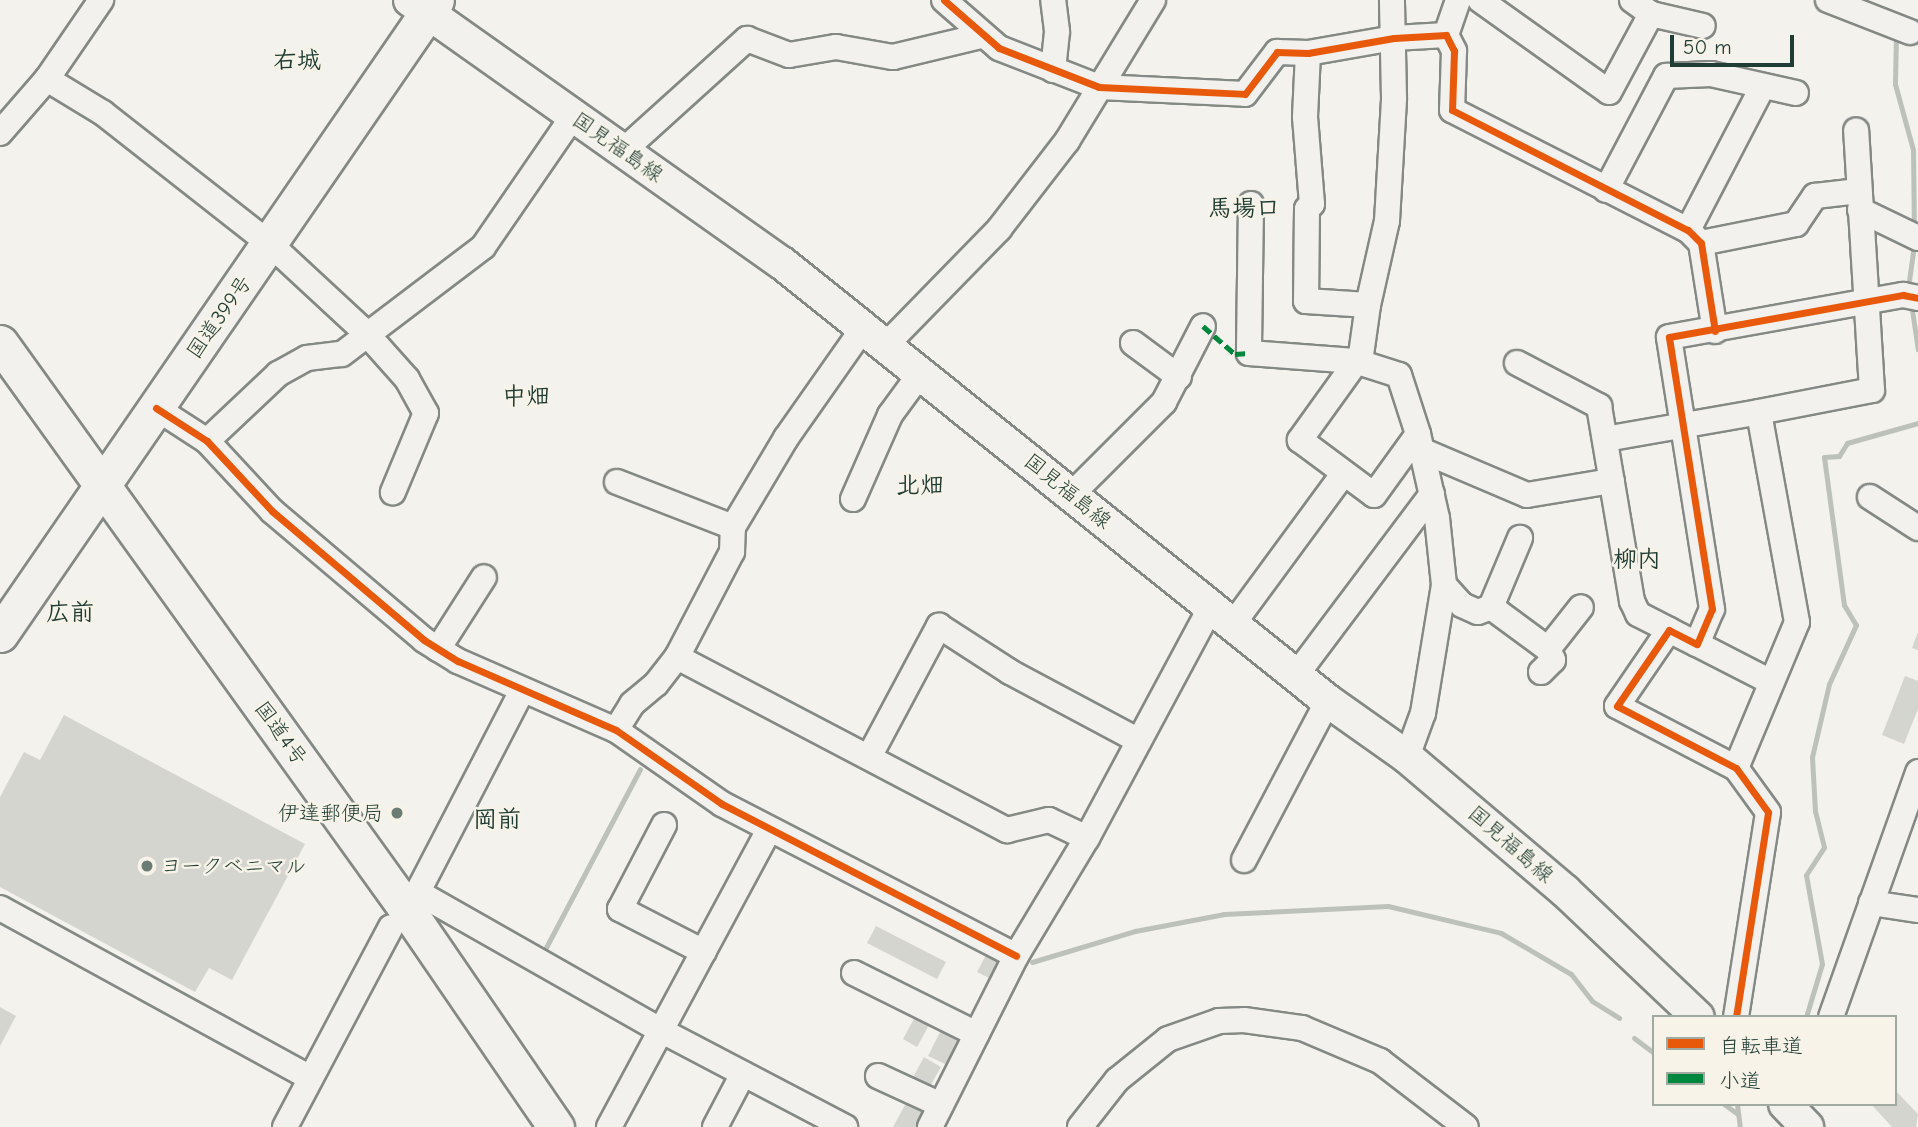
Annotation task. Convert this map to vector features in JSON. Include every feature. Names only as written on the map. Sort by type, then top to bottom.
[{"type":"highway","name":"国道399号","points":[[0,634],[270,244],[424,4]]},
{"type":"highway","name":"国道4号","points":[[0,343],[97,493],[406,910],[555,1127]]},
{"type":"highway","name":"国道4号","points":[[0,382],[97,493]]},
{"type":"highway","name":"国道4号","points":[[406,910],[527,1127]]},
{"type":"main road","name":"国見福島線","points":[[424,4],[573,116],[782,263],[1328,701],[1407,757],[1565,891],[1696,1015]]},
{"type":"street","points":[[0,133],[47,79],[101,0]]},
{"type":"street","points":[[944,0],[981,36],[999,48],[1100,87],[1245,93],[1277,52],[1308,53],[1394,38],[1446,35]]},
{"type":"street","points":[[1053,0],[1057,31],[1053,70]]},
{"type":"street","points":[[616,730],[632,704],[656,684],[677,657],[732,552],[733,527],[786,438],[873,338],[999,229],[1067,141],[1153,0]]},
{"type":"street","points":[[1392,0],[1394,38],[1387,221],[1368,305],[1361,355],[1300,440],[1374,495],[1419,442]]},
{"type":"street","points":[[1458,0],[1446,35],[1454,51],[1452,110],[1605,190],[1695,236],[1796,224],[1815,196],[1860,201],[1915,237]]},
{"type":"street","points":[[1480,0],[1609,92],[1620,73],[1642,7],[1703,26]]},
{"type":"street","points":[[1828,0],[1910,32]]},
{"type":"street","points":[[624,150],[747,38],[789,55],[836,47],[893,57],[981,36]]},
{"type":"street","points":[[1308,53],[1305,117],[1312,204],[1307,209],[1306,301],[1368,305]]},
{"type":"street","points":[[1620,73],[1666,76],[1711,74],[1796,93]]},
{"type":"street","points":[[1605,190],[1666,76]]},
{"type":"street","points":[[47,79],[103,113],[270,244],[366,332],[425,405],[426,413],[393,492]]},
{"type":"street","points":[[1715,331],[1695,236],[1763,86]]},
{"type":"street","points":[[206,441],[278,374],[307,358],[342,354],[366,332],[483,247],[573,116]]},
{"type":"street","points":[[1605,439],[1872,390],[1864,303],[1856,130]]},
{"type":"street","points":[[1251,204],[1249,353],[1355,361],[1399,375],[1419,442],[1432,494],[1444,585],[1423,713],[1407,757]]},
{"type":"street","points":[[1696,644],[1712,609],[1668,337],[1715,331],[1903,295],[1918,298]]},
{"type":"street","points":[[1072,495],[1164,402],[1203,326]]},
{"type":"street","points":[[1133,343],[1179,377]]},
{"type":"street","points":[[1517,363],[1599,406],[1632,601],[1639,614],[1771,682]]},
{"type":"street","points":[[853,499],[890,415],[920,374]]},
{"type":"street","points":[[156,408],[206,441],[272,511],[438,649],[522,691],[616,730],[722,804],[1016,956]]},
{"type":"street","points":[[1735,768],[1797,622],[1759,412]]},
{"type":"street","points":[[1419,442],[1527,495],[1612,481]]},
{"type":"street","points":[[878,1076],[935,1116],[1016,956],[1087,838],[1139,741],[1222,615],[1344,473]]},
{"type":"street","points":[[617,482],[733,527]]},
{"type":"street","points":[[1297,674],[1432,494]]},
{"type":"street","points":[[1870,497],[1918,528]]},
{"type":"street","points":[[1444,585],[1462,605],[1478,612],[1491,607],[1520,538]]},
{"type":"street","points":[[438,649],[484,577]]},
{"type":"street","points":[[1491,607],[1544,661],[1581,607]]},
{"type":"street","points":[[869,757],[939,626],[1010,672],[1139,741]]},
{"type":"street","points":[[1669,631],[1617,706],[1735,768],[1768,812],[1736,1015]]},
{"type":"street","points":[[677,657],[1007,830],[1049,820],[1087,838]]},
{"type":"street","points":[[285,1127],[406,910],[522,691]]},
{"type":"street","points":[[1244,860],[1328,701]]},
{"type":"street","points":[[1832,1015],[1918,772]]},
{"type":"street","points":[[664,825],[620,909],[704,953]]},
{"type":"street","points":[[609,1127],[665,1030],[769,830]]},
{"type":"street","points":[[1871,903],[1918,910]]},
{"type":"street","points":[[0,908],[311,1078]]},
{"type":"street","points":[[406,910],[665,1030],[845,1127]]},
{"type":"street","points":[[854,973],[977,1034]]},
{"type":"street","points":[[1080,1127],[1118,1080],[1168,1039],[1219,1021],[1244,1020],[1302,1028],[1380,1061],[1466,1127]]},
{"type":"street","points":[[715,1127],[743,1074]]},
{"type":"building","points":[[1918,632],[1918,650],[1912,648]]},
{"type":"building","points":[[1905,676],[1918,681],[1918,709],[1904,744],[1882,735]]},
{"type":"building","name":"ヨークベニマル","points":[[64,715],[305,844],[232,980],[209,968],[195,992],[0,887],[0,797],[24,752],[40,760]]},
{"type":"building","points":[[876,926],[946,962],[937,979],[867,943]]},
{"type":"building","points":[[987,953],[1005,962],[995,981],[977,972]]},
{"type":"building","points":[[0,1007],[16,1016],[0,1046]]},
{"type":"building","points":[[915,1017],[929,1025],[917,1047],[903,1039]]},
{"type":"building","points":[[943,1026],[965,1037],[949,1066],[928,1056]]},
{"type":"building","points":[[924,1057],[941,1067],[928,1090],[911,1081]]},
{"type":"building","points":[[1897,1092],[1918,1114],[1916,1127],[1892,1127],[1873,1106],[1897,1106]]},
{"type":"building","points":[[906,1103],[923,1113],[916,1127],[893,1127]]},
{"type":"waterway","points":[[1896,35],[1895,84],[1913,150],[1914,228]]},
{"type":"waterway","points":[[1908,288],[1914,245]]},
{"type":"waterway","points":[[1912,310],[1918,350]]},
{"type":"waterway","points":[[1807,1015],[1822,964],[1806,875],[1824,847],[1815,811],[1812,757],[1829,684],[1856,625],[1844,605],[1824,457],[1839,456],[1847,443],[1918,423]]},
{"type":"waterway","points":[[542,955],[640,769]]},
{"type":"waterway","points":[[1032,962],[1135,931],[1224,914],[1388,906],[1501,933],[1571,974],[1592,1001],[1619,1018]]},
{"type":"waterway","points":[[1634,1038],[1652,1052]]},
{"type":"waterway","points":[[1727,1106],[1738,1114]]},
{"type":"waterway","points":[[1737,1106],[1740,1127]]},
{"type":"marked path","points":[[1203,326],[1235,354],[1249,353]]},
{"type":"cycle path","points":[[944,0],[999,48],[1099,87],[1245,94],[1277,52],[1308,53],[1394,38],[1446,35],[1454,51],[1452,110],[1688,230],[1701,243],[1715,331]]},
{"type":"cycle path","points":[[1736,1015],[1768,812],[1736,768],[1617,706],[1669,630],[1697,644],[1712,609],[1669,337],[1903,295],[1918,298]]},
{"type":"cycle path","points":[[156,408],[207,441],[272,511],[424,640],[458,661],[616,730],[722,804],[1016,956]]},
{"type":"place","name":"伊達郵便局","points":[[397,813]]},
{"type":"place","name":"ヨークベニマル","points":[[147,866]]},
{"type":"district","name":"右城","points":[[297,61]]},
{"type":"district","name":"馬場口","points":[[1244,209]]},
{"type":"district","name":"中畑","points":[[526,397]]},
{"type":"district","name":"北畑","points":[[920,486]]},
{"type":"district","name":"柳内","points":[[1637,560]]},
{"type":"district","name":"広前","points":[[70,613]]},
{"type":"district","name":"岡前","points":[[497,820]]}]
